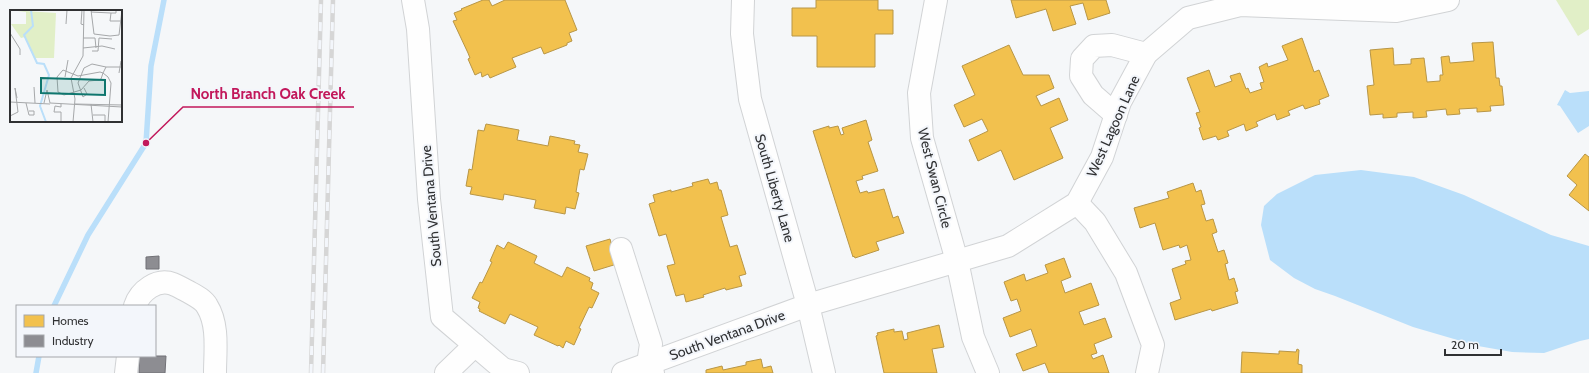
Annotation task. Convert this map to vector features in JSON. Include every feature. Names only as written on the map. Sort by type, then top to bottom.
[{"type":"street","name":"South Ventana Drive","points":[[413,0],[418,29],[429,198],[442,317],[503,369],[518,373]]},
{"type":"street","name":"South Liberty Lane","points":[[742,0],[742,34],[750,99],[808,305],[824,373]]},
{"type":"street","name":"West Swan Circle","points":[[936,0],[919,94],[922,138],[957,261],[973,337],[988,373]]},
{"type":"street","name":"West Lagoon Lane","points":[[1078,203],[1102,156],[1120,102],[1146,54],[1188,18],[1240,4],[1396,11],[1448,0]]},
{"type":"street","points":[[1116,115],[1093,94],[1081,76],[1082,58],[1094,46],[1112,45],[1146,54]]},
{"type":"street","points":[[808,305],[1008,246],[1078,203],[1095,222],[1126,273],[1153,345],[1147,373]]},
{"type":"street","points":[[621,249],[651,344],[650,368]]},
{"type":"street","points":[[134,305],[137,299],[147,289],[160,282],[172,284],[195,296],[207,305],[215,328],[215,373]]},
{"type":"street","name":"South Ventana Drive","points":[[623,373],[650,368],[808,305]]},
{"type":"street","points":[[446,373],[475,345]]},
{"type":"street","points":[[126,373],[128,357]]},
{"type":"green space","points":[[1556,0],[1589,0],[1589,29],[1578,36]]},
{"type":"water","points":[[1565,90],[1570,93],[1589,91],[1589,126],[1578,133],[1560,106],[1557,105]]},
{"type":"water","points":[[1361,170],[1414,177],[1464,195],[1551,235],[1589,246],[1589,339],[1544,353],[1512,352],[1478,346],[1413,327],[1315,289],[1294,278],[1270,260],[1261,225],[1264,206],[1277,194],[1315,175]]},
{"type":"building: Homes","points":[[483,0],[489,0],[492,6],[505,0],[565,0],[577,30],[569,33],[572,41],[567,43],[567,45],[544,54],[541,47],[512,58],[516,67],[490,78],[488,74],[482,77],[481,72],[475,75],[468,59],[470,58],[468,53],[453,21],[457,20],[454,13]]},
{"type":"building: Homes","points":[[816,0],[878,0],[878,10],[893,10],[893,34],[875,34],[875,67],[817,67],[817,36],[792,36],[792,8],[816,8]]},
{"type":"building: Homes","points":[[1011,0],[1106,0],[1110,13],[1088,20],[1083,3],[1070,6],[1076,24],[1053,31],[1046,9],[1016,18]]},
{"type":"building: Homes","points":[[1302,38],[1314,72],[1319,70],[1329,96],[1319,100],[1320,104],[1305,109],[1303,105],[1288,111],[1290,115],[1277,120],[1275,114],[1256,122],[1258,126],[1246,131],[1244,124],[1227,131],[1229,136],[1218,140],[1216,136],[1203,140],[1199,128],[1201,127],[1196,113],[1200,112],[1187,78],[1209,70],[1215,87],[1232,81],[1230,76],[1240,73],[1246,89],[1248,88],[1250,93],[1262,89],[1260,83],[1264,82],[1259,67],[1267,63],[1268,67],[1288,60],[1282,46]]},
{"type":"building: Homes","points":[[1493,42],[1496,78],[1499,78],[1500,86],[1502,86],[1504,105],[1490,106],[1491,111],[1477,112],[1477,108],[1459,109],[1460,114],[1447,115],[1446,109],[1426,111],[1427,117],[1413,118],[1413,112],[1397,113],[1397,117],[1383,118],[1383,114],[1370,115],[1367,86],[1374,85],[1370,50],[1393,48],[1394,65],[1411,64],[1411,59],[1424,58],[1427,82],[1440,81],[1440,75],[1443,75],[1441,57],[1449,56],[1450,63],[1474,61],[1472,43]]},
{"type":"building: Homes","points":[[1009,45],[1023,75],[1049,75],[1054,88],[1036,96],[1041,106],[1059,98],[1068,120],[1050,128],[1063,158],[1014,180],[1001,150],[978,161],[969,140],[988,131],[982,119],[964,127],[954,105],[975,95],[962,66]]},
{"type":"building: Homes","points":[[866,120],[872,140],[868,142],[878,171],[862,176],[863,179],[856,181],[860,193],[867,191],[868,193],[884,189],[893,218],[898,216],[904,233],[876,242],[879,250],[855,258],[854,256],[853,257],[813,131],[829,126],[829,128],[838,126],[841,135],[844,134],[842,128]]},
{"type":"building: Homes","points":[[486,124],[519,130],[517,140],[548,146],[550,136],[575,141],[574,144],[580,145],[578,152],[588,154],[584,170],[580,169],[576,192],[579,193],[575,209],[566,207],[565,214],[534,208],[536,200],[504,194],[503,200],[470,194],[472,187],[466,186],[469,169],[472,170],[478,130],[484,131]]},
{"type":"building: Homes","points":[[1585,154],[1589,157],[1589,211],[1569,195],[1577,185],[1567,176]]},
{"type":"building: Homes","points":[[708,179],[710,184],[717,182],[719,190],[721,190],[728,215],[721,217],[730,247],[737,245],[746,274],[739,276],[742,286],[726,290],[725,288],[703,295],[704,297],[686,302],[684,294],[676,296],[667,266],[675,264],[666,234],[659,236],[649,204],[655,202],[653,195],[693,186],[692,183]]},
{"type":"building: Homes","points":[[1193,183],[1196,192],[1201,190],[1205,204],[1201,205],[1206,221],[1213,219],[1217,232],[1212,234],[1218,252],[1224,250],[1228,263],[1225,264],[1229,280],[1234,278],[1238,291],[1235,292],[1238,303],[1212,311],[1211,309],[1175,320],[1170,303],[1181,299],[1172,269],[1186,264],[1185,261],[1191,260],[1187,245],[1180,248],[1179,245],[1163,250],[1155,223],[1140,228],[1134,208],[1169,198],[1167,192]]},
{"type":"building: Homes","points":[[610,239],[617,264],[594,271],[586,246]]},
{"type":"building: Homes","points":[[508,242],[537,256],[534,263],[562,277],[567,267],[590,278],[589,281],[593,283],[591,289],[599,293],[592,308],[589,307],[579,328],[581,329],[574,345],[566,341],[563,348],[534,335],[538,327],[510,314],[505,324],[479,311],[480,309],[478,308],[480,302],[472,298],[480,282],[482,283],[492,262],[490,261],[497,245],[504,249]]},
{"type":"building: Homes","points":[[1064,258],[1071,277],[1061,281],[1065,293],[1091,283],[1099,305],[1079,312],[1084,325],[1105,318],[1112,337],[1094,344],[1097,353],[1091,355],[1093,359],[1103,355],[1109,373],[1049,373],[1045,363],[1023,371],[1016,354],[1037,346],[1031,329],[1010,337],[1003,318],[1021,311],[1017,299],[1011,301],[1004,282],[1024,274],[1026,281],[1048,273],[1045,265]]},
{"type":"building: Homes","points":[[939,325],[944,347],[932,349],[937,373],[884,373],[876,336],[878,335],[877,333],[894,329],[894,332],[902,331],[904,340],[908,339],[907,333]]},
{"type":"building: Homes","points":[[1297,349],[1299,350],[1298,364],[1302,365],[1302,373],[1241,373],[1242,352],[1279,354],[1279,351],[1296,352]]},
{"type":"building: Homes","points":[[761,359],[763,368],[771,366],[773,373],[706,373],[706,370],[722,366],[723,370],[746,365],[746,362]]},
{"type":"building: Industry","points":[[159,256],[159,269],[146,269],[146,257]]},
{"type":"building: Industry","points":[[166,356],[165,373],[139,373],[139,357]]},
{"type":"waterway","points":[[54,305],[88,235],[146,143],[151,66],[164,0]]},
{"type":"waterway","points":[[36,373],[39,357]]},
{"type":"railway","points":[[311,373],[321,0]]},
{"type":"railway","points":[[323,373],[333,0]]},
{"type":"place","name":"North Branch Oak Creek","points":[[146,143]]}]
